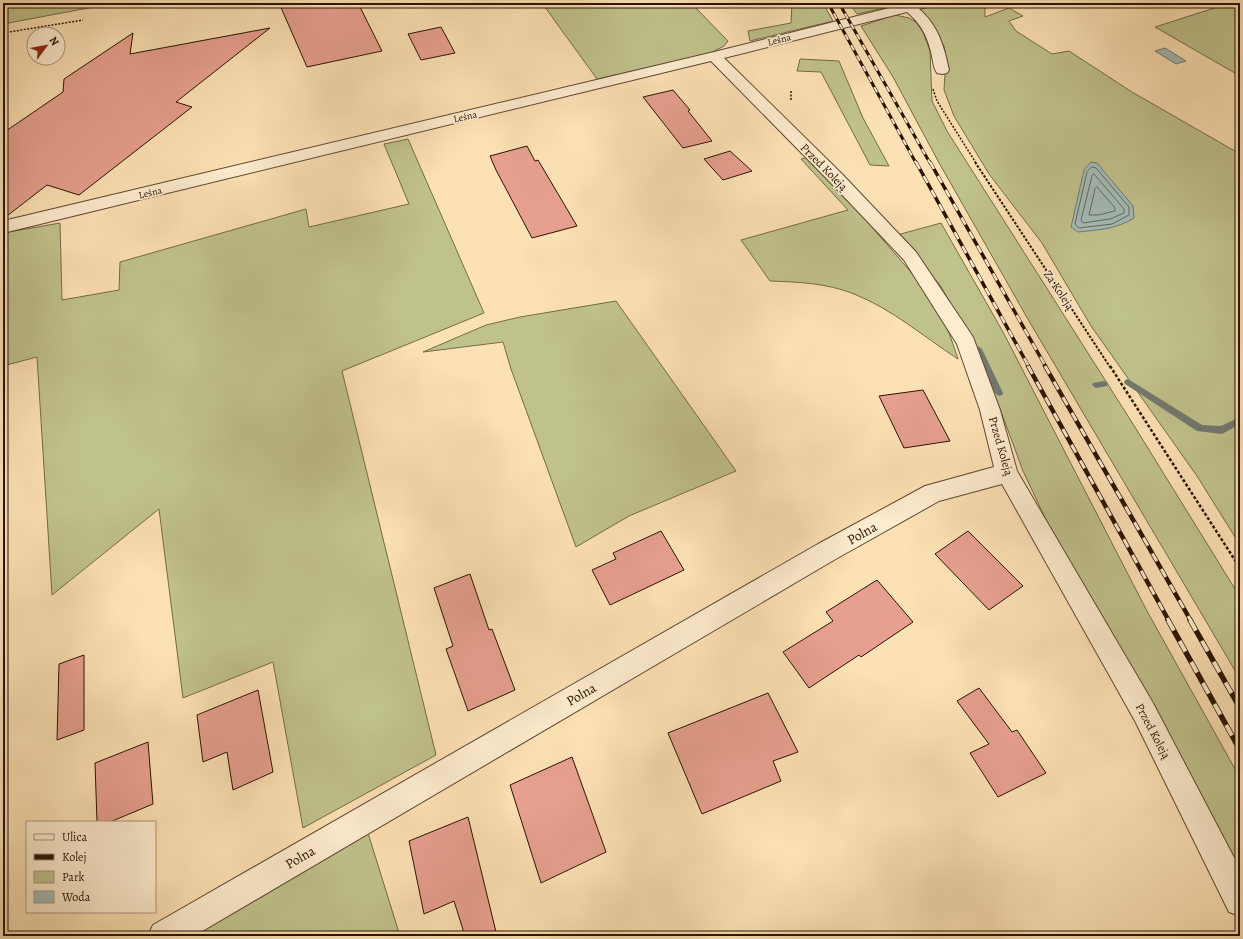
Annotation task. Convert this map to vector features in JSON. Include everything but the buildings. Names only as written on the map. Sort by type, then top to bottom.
[{"type":"street","name":"Leśna","points":[[3,227],[714,56],[926,3]]},
{"type":"street","points":[[909,7],[924,18],[936,42],[942,70]]},
{"type":"street","name":"Przed Koleją","points":[[714,56],[836,178],[910,256],[966,342],[990,410],[1007,473],[1144,712],[1240,901]]},
{"type":"street","name":"Polna","points":[[164,936],[819,556],[933,493],[1007,473]]},
{"type":"path","points":[[3,33],[83,20]]},
{"type":"path","name":"Za Koleją","points":[[942,70],[933,91],[942,110],[1008,214],[1123,386],[1240,568]]},
{"type":"green space","points":[[3,3],[115,3],[3,24]]},
{"type":"green space","points":[[542,3],[691,3],[728,41],[724,46],[709,54],[597,79]]},
{"type":"green space","points":[[792,3],[823,3],[833,21],[750,41],[748,31],[791,23]]},
{"type":"green space","points":[[849,3],[894,3],[884,8],[857,14]]},
{"type":"green space","points":[[948,3],[985,4],[985,17],[1009,8],[1023,16],[1009,21],[1016,31],[1052,54],[1069,51],[1132,92],[1240,154],[1240,545],[1197,476],[1091,326],[1042,243],[989,174],[954,116],[944,90],[946,58],[944,46],[920,9],[929,5]]},
{"type":"green space","points":[[1230,3],[1240,9],[1240,76],[1155,27]]},
{"type":"green space","points":[[895,15],[909,18],[917,23],[923,32],[930,51],[932,101],[947,131],[1133,424],[1240,597],[1240,679],[1029,321],[938,161],[893,77],[861,26]]},
{"type":"green space","points":[[800,59],[839,61],[863,118],[889,166],[870,165],[821,72],[797,71]]},
{"type":"green space","points":[[408,139],[484,313],[342,371],[436,755],[303,828],[273,662],[183,698],[159,509],[52,595],[37,357],[3,366],[3,233],[60,223],[62,300],[119,290],[120,262],[306,209],[309,227],[409,204],[384,144]]},
{"type":"green space","points":[[806,158],[822,171],[845,196],[916,278],[943,315],[958,359],[895,315],[854,294],[823,285],[770,281],[741,240],[848,210],[801,159]]},
{"type":"green space","points":[[941,223],[1003,332],[1147,611],[1240,778],[1240,872],[1058,545],[1023,471],[999,406],[966,330],[940,285],[897,235]]},
{"type":"green space","points":[[616,301],[736,471],[629,516],[576,547],[511,369],[503,342],[423,352],[486,325],[520,317]]},
{"type":"green space","points":[[368,833],[400,936],[194,936]]},
{"type":"water","points":[[1165,48],[1186,61],[1176,64],[1155,51]]},
{"type":"water","points":[[1091,162],[1097,163],[1133,206],[1134,218],[1114,227],[1078,232],[1071,227],[1084,170]]},
{"type":"waterway","points":[[978,349],[999,393]]},
{"type":"waterway","points":[[1128,382],[1200,428],[1222,430],[1240,420]]},
{"type":"waterway","points":[[1096,385],[1104,384]]},
{"type":"railway","points":[[828,3],[916,163]]},
{"type":"railway","points":[[839,3],[930,163]]},
{"type":"railway","points":[[916,162],[1029,367]]},
{"type":"railway","points":[[930,162],[1046,367]]},
{"type":"railway","points":[[1028,366],[1169,621]]},
{"type":"railway","points":[[1045,366],[1191,621]]},
{"type":"railway","points":[[1168,620],[1240,750]]},
{"type":"railway","points":[[1190,620],[1240,708]]}]
